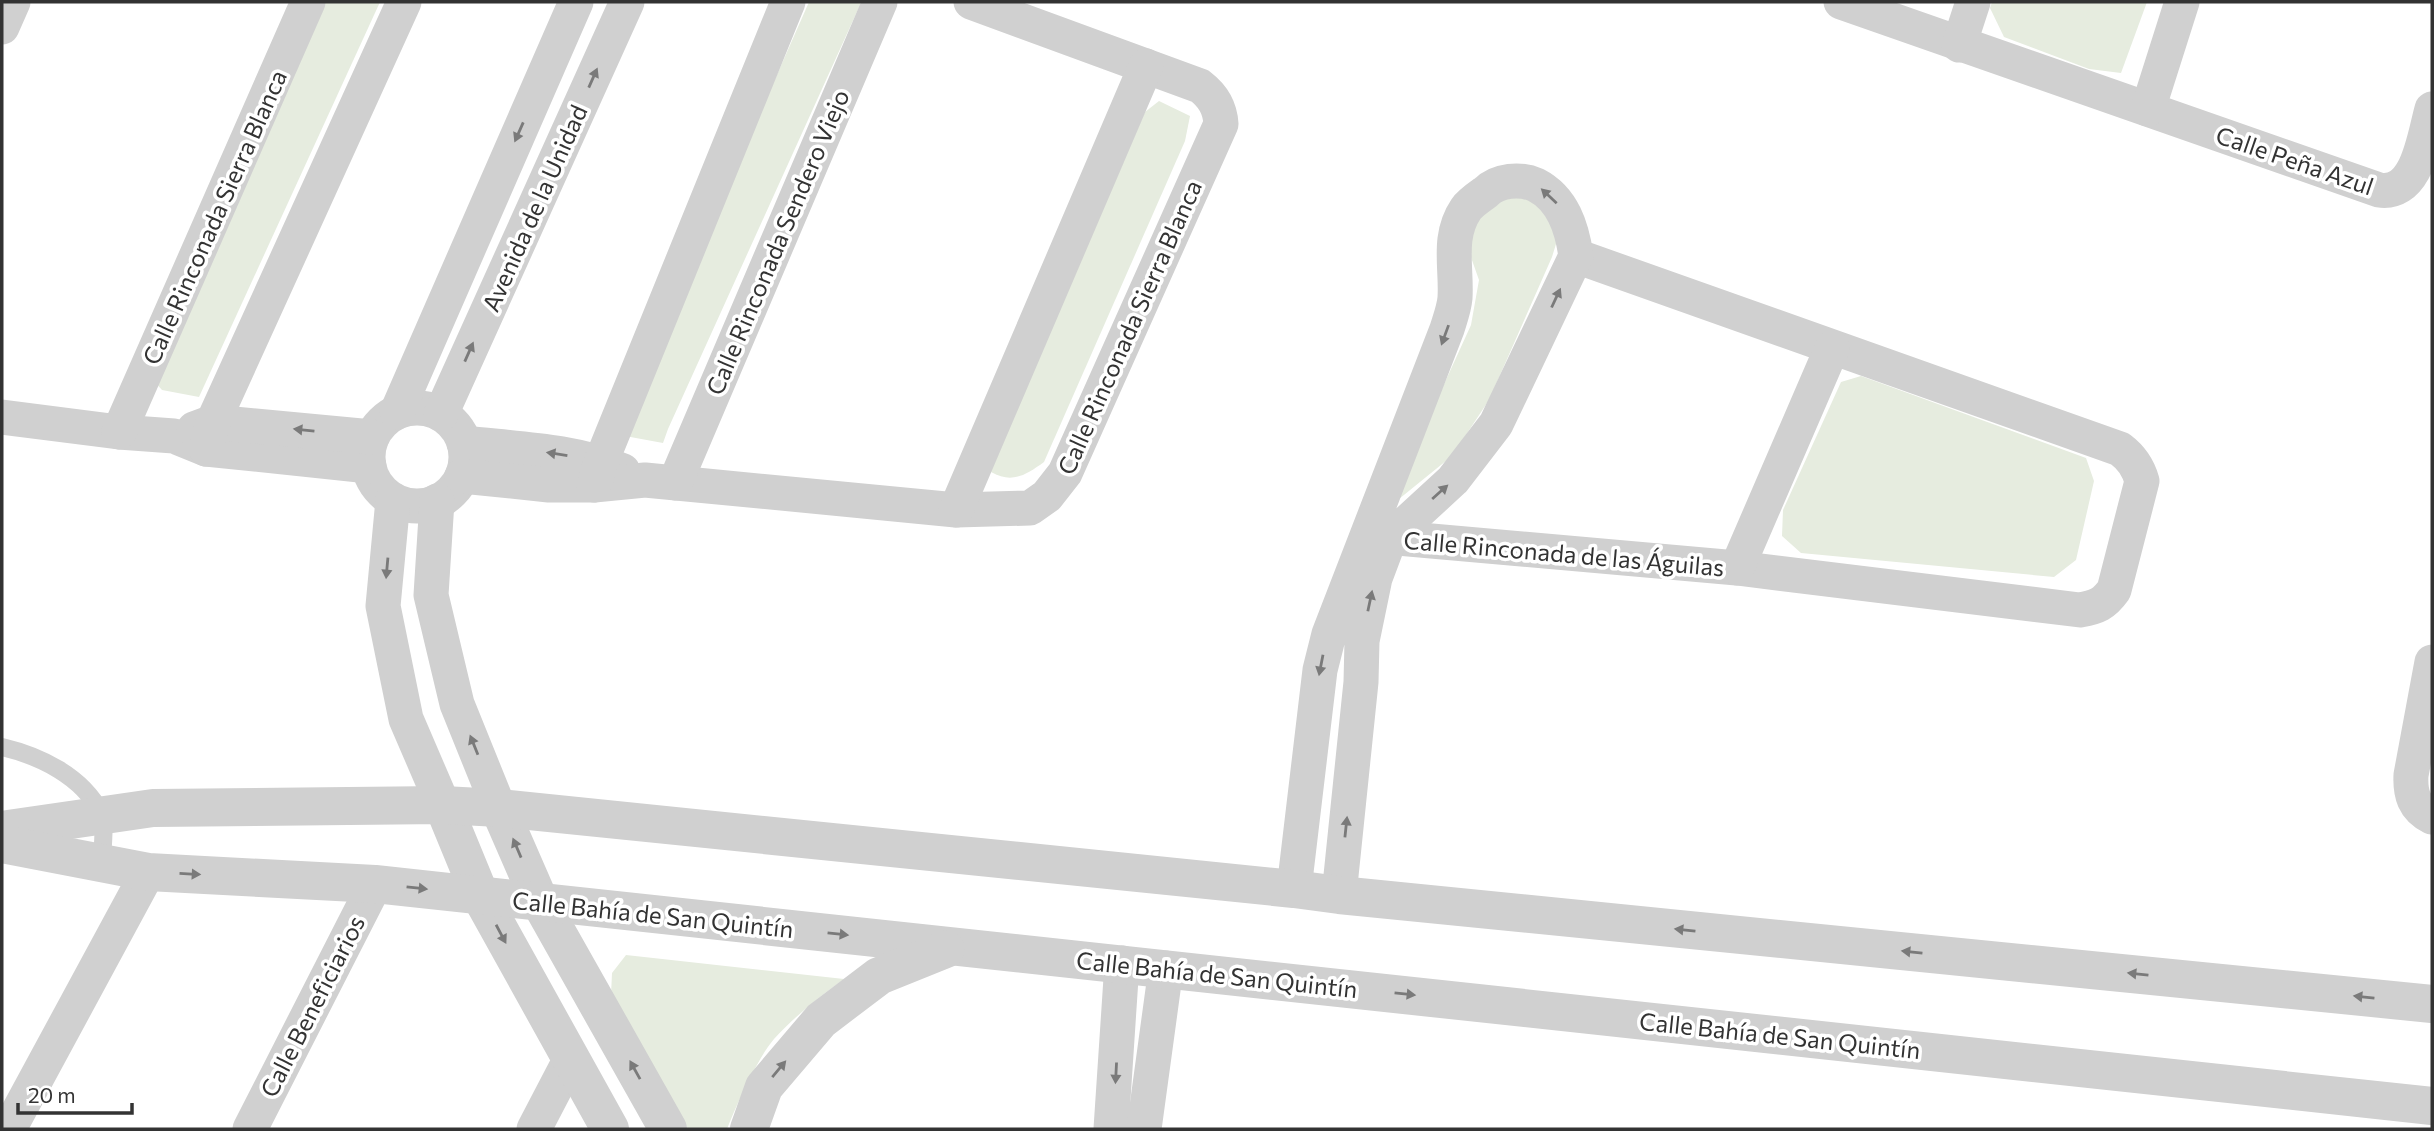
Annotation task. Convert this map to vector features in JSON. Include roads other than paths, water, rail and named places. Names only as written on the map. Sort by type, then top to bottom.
[{"type":"street","points":[[2,27],[13,2]]},
{"type":"street","name":"Calle Rinconada Sierra Blanca","points":[[119,432],[309,2]]},
{"type":"street","points":[[210,435],[404,2]]},
{"type":"street","name":"Avenida de la Unidad","points":[[397,412],[576,2]]},
{"type":"street","name":"Avenida de la Unidad","points":[[441,414],[627,2]]},
{"type":"street","points":[[598,474],[788,2]]},
{"type":"street","name":"Calle Rinconada Sendero Viejo","points":[[660,482],[880,2]]},
{"type":"street","name":"Calle Rinconada Sierra Blanca","points":[[463,459],[552,453],[598,474],[956,510],[1030,508],[1047,496],[1061,479],[1221,124],[1218,105],[1200,86],[971,2]]},
{"type":"street","name":"Calle Peña Azul","points":[[1841,2],[2386,191],[2399,188],[2412,174],[2432,108]]},
{"type":"street","points":[[1959,45],[1973,2]]},
{"type":"street","points":[[2148,109],[2182,2]]},
{"type":"street","points":[[956,510],[1146,66]]},
{"type":"street","name":"Calle Rinconada de las Águilas","points":[[1294,889],[1320,670],[1340,600],[1378,536],[1447,329],[1455,300],[1453,252],[1456,232],[1466,209],[1493,185],[1513,181],[1532,183],[1548,192],[1562,209],[1572,233],[1576,256],[1496,424],[1453,480],[1378,536],[1375,578],[1362,641],[1361,682],[1339,895]]},
{"type":"street","name":"Calle Rinconada de las Águilas","points":[[1378,536],[1737,568],[2080,610],[2097,607],[2105,602],[2114,590],[2142,481],[2138,468],[2120,449],[1576,256]]},
{"type":"street","name":"Calle Rinconada de las Águilas","points":[[1737,568],[1832,348]]},
{"type":"street","points":[[411,408],[427,409],[441,414],[452,422],[463,459],[448,494],[437,501],[415,505],[393,500],[373,480],[370,451],[383,422],[397,412],[411,408]]},
{"type":"street","points":[[2,417],[119,432],[174,436],[210,435],[370,451]]},
{"type":"street","points":[[393,500],[383,606],[406,719],[480,895],[610,1129]]},
{"type":"street","points":[[437,501],[431,595],[457,704],[540,902],[668,1129]]},
{"type":"street","points":[[2432,662],[2410,775],[2410,792],[2417,806],[2432,817]]},
{"type":"street","points":[[2,830],[153,808],[443,805],[499,808],[2432,1004]]},
{"type":"street","name":"Calle Bahía de San Quintín","points":[[2,844],[148,872],[375,884],[2432,1106]]},
{"type":"street","points":[[9,1129],[148,872]]},
{"type":"street","name":"Calle Beneficiarios","points":[[250,1129],[375,884]]},
{"type":"street","points":[[749,1129],[764,1087],[821,1020],[879,976],[952,947]]},
{"type":"street","points":[[1111,1129],[1122,963]]},
{"type":"street","points":[[1144,1129],[1166,968]]},
{"type":"street","points":[[534,1129],[570,1060]]},
{"type":"lane","points":[[2,747],[55,766],[78,785],[102,815],[102,863]]}]
